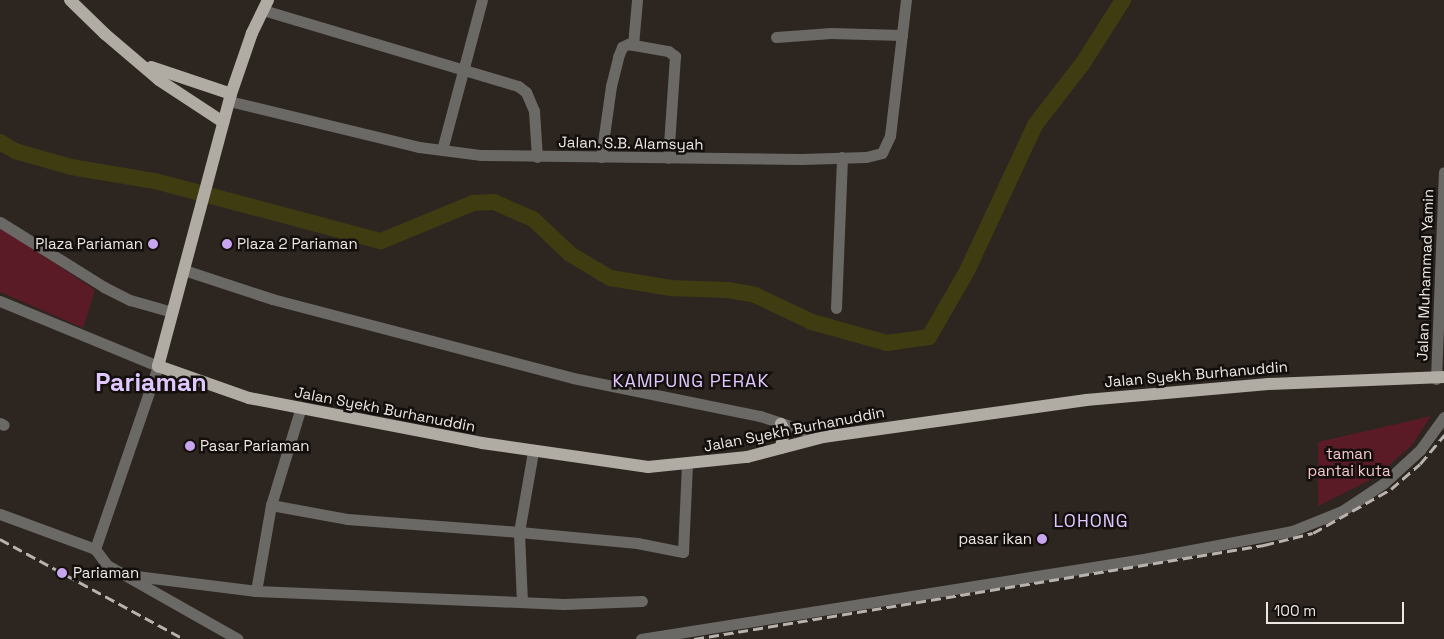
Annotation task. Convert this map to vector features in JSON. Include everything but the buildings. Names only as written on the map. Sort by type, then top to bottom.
[{"type":"main road","points":[[70,0],[135,60],[223,122]]},
{"type":"main road","points":[[158,366],[230,98],[252,33],[266,5]]},
{"type":"main road","points":[[135,60],[230,98]]},
{"type":"main road","name":"Jalan Syekh Burhanuddin","points":[[158,366],[249,398],[300,410],[533,452],[648,468],[687,465],[781,448],[823,437],[1086,400],[1268,384],[1440,378]]},
{"type":"main road","points":[[781,424],[784,430],[781,448]]},
{"type":"street","points":[[442,150],[482,0]]},
{"type":"street","points":[[633,45],[637,0]]},
{"type":"street","name":"Jalan. S.B. Alamsyah","points":[[230,98],[328,127],[442,150],[537,157],[875,156],[887,145],[906,0]]},
{"type":"street","points":[[266,5],[463,70],[518,86],[526,92],[534,111],[537,157]]},
{"type":"street","points":[[776,37],[831,32],[902,35]]},
{"type":"street","points":[[601,157],[618,57],[622,47],[633,45],[668,51],[675,56],[668,158]]},
{"type":"street","points":[[836,308],[842,157]]},
{"type":"street","name":"Jalan Muhammad Yamin","points":[[1440,378],[1444,172]]},
{"type":"street","points":[[0,222],[104,287],[130,300],[172,312]]},
{"type":"street","points":[[184,270],[272,299],[573,378],[732,410],[823,437]]},
{"type":"street","points":[[0,301],[158,366],[95,549]]},
{"type":"street","points":[[256,591],[271,506],[300,410]]},
{"type":"street","points":[[641,639],[1149,558],[1292,531],[1342,511],[1384,483],[1420,450],[1444,417]]},
{"type":"street","points":[[522,602],[519,532],[533,452]]},
{"type":"street","points":[[271,506],[347,519],[637,543],[683,552],[687,465]]},
{"type":"street","points":[[0,514],[95,549],[107,565],[128,575],[238,639]]},
{"type":"street","points":[[128,575],[256,591],[522,602],[642,601]]},
{"type":"green space","points":[[0,227],[95,290],[83,328],[0,292]]},
{"type":"green space","name":"taman pantai kuta","points":[[1431,416],[1412,445],[1376,477],[1318,506],[1318,442]]},
{"type":"waterway","points":[[0,142],[15,151],[71,167],[155,181],[381,241],[473,203],[494,202],[533,219],[570,254],[610,278],[671,288],[728,290],[755,295],[812,322],[887,343],[929,337],[967,271],[1035,125],[1083,63],[1123,0]]},
{"type":"railway","points":[[694,639],[1264,545],[1313,533],[1391,489],[1420,464],[1444,435]]},
{"type":"railway","points":[[0,539],[184,639]]},
{"type":"place","name":"Plaza Pariaman","points":[[153,244]]},
{"type":"place","name":"Plaza 2 Pariaman","points":[[227,244]]},
{"type":"place","name":"Pasar Pariaman","points":[[190,446]]},
{"type":"place","name":"pasar ikan","points":[[1042,539]]},
{"type":"place","name":"Pariaman","points":[[62,573]]},
{"type":"district","name":"KAMPUNG PERAK","points":[[691,381]]},
{"type":"district","name":"Pariaman","points":[[151,382]]},
{"type":"district","name":"LOHONG","points":[[1091,521]]}]
